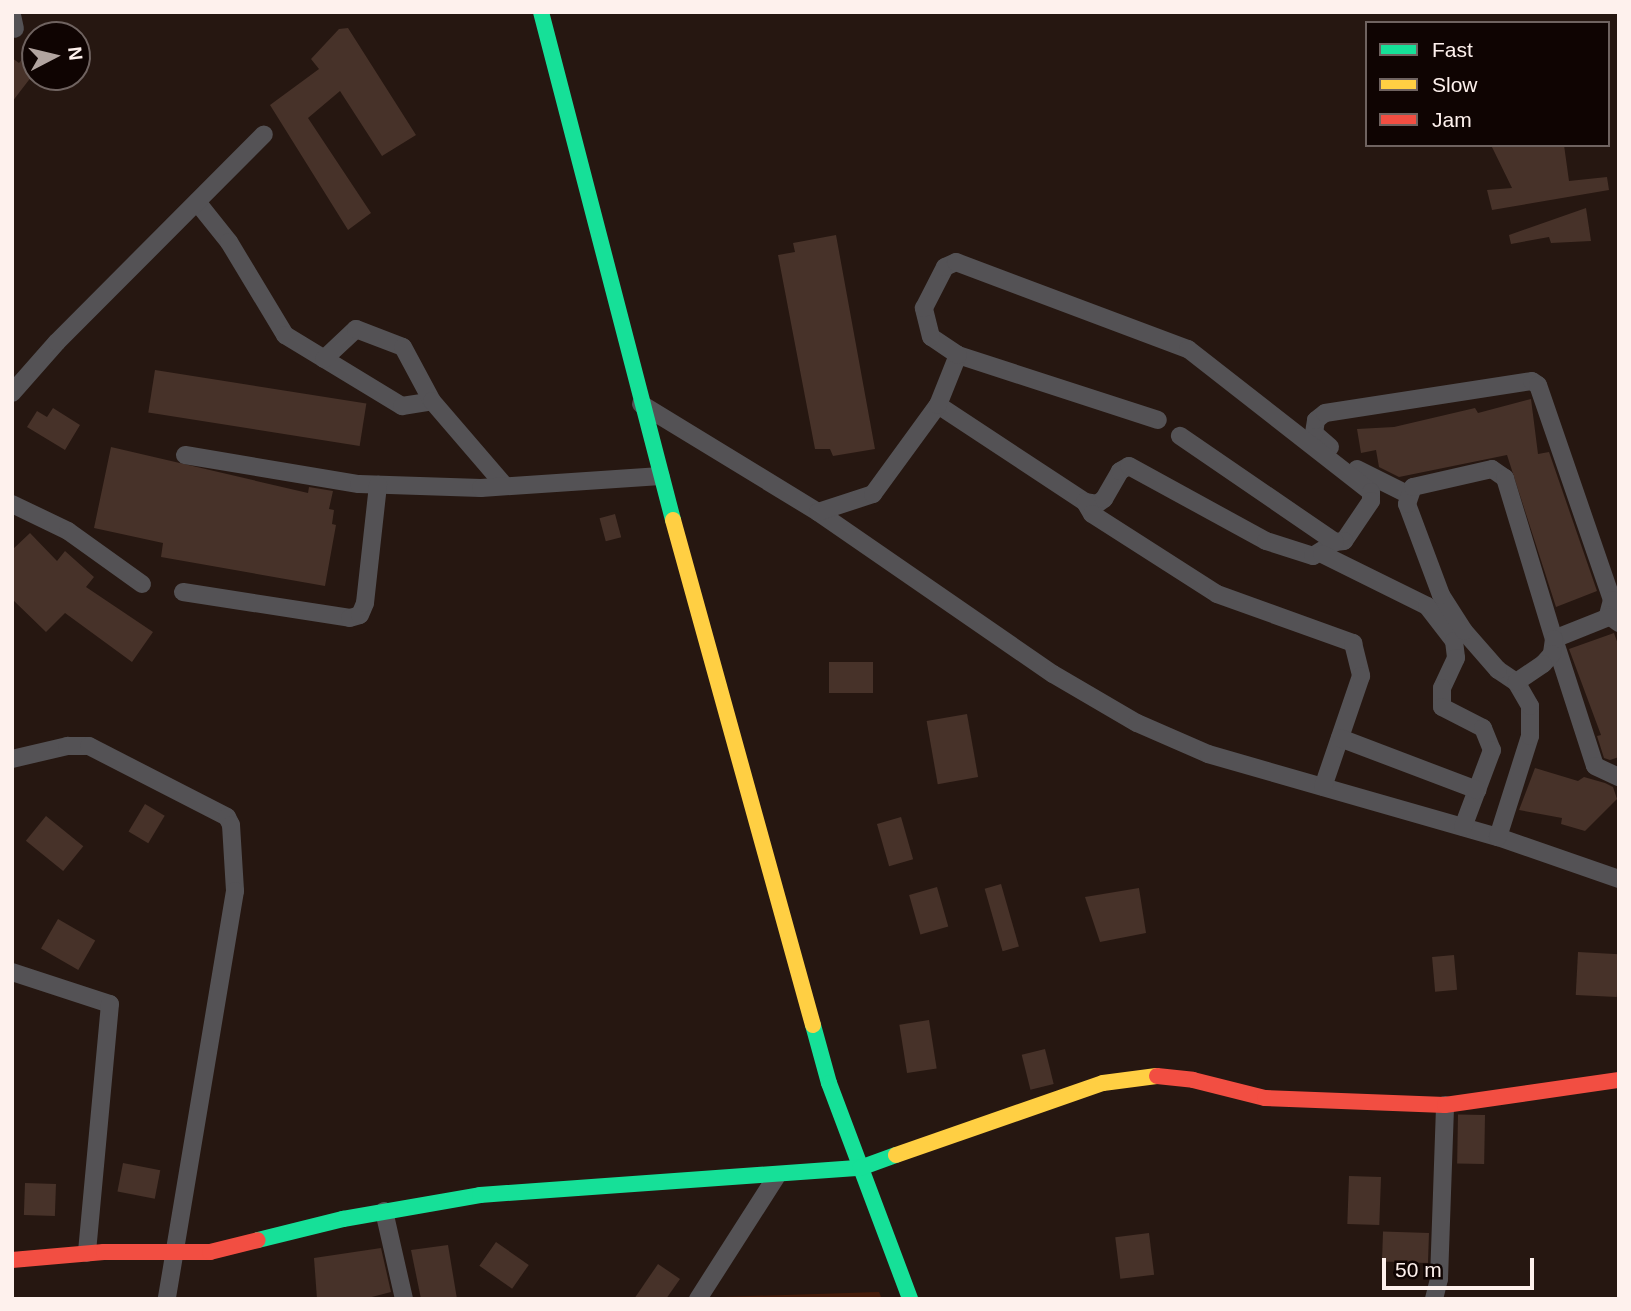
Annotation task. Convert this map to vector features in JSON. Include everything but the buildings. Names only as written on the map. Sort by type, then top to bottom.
[{"type":"street","points":[[541,12],[641,404],[829,1083],[910,1299]]},
{"type":"street","points":[[12,393],[57,342],[264,134]]},
{"type":"street","points":[[197,202],[229,242],[285,335],[402,406],[432,401]]},
{"type":"street","points":[[938,405],[1085,502],[1097,504],[1120,471],[1129,466],[1139,468],[1266,541],[1313,556],[1344,541],[1367,511],[1371,492],[1188,349],[956,262],[945,267],[924,308],[931,338],[958,355],[1158,420]]},
{"type":"street","points":[[324,359],[356,329],[403,347],[432,401],[505,486]]},
{"type":"street","points":[[818,512],[873,494],[938,405],[958,355]]},
{"type":"street","points":[[1498,837],[1531,728],[1530,706],[1516,682],[1498,670],[1454,619],[1428,567],[1407,494],[1357,469],[1314,433],[1316,420],[1334,411],[1532,381],[1538,385],[1612,600],[1614,620],[1554,639]]},
{"type":"street","points":[[641,404],[818,512],[1052,674],[1137,723],[1208,754],[1498,837],[1619,879]]},
{"type":"street","points":[[1180,436],[1328,548],[1427,606],[1444,623],[1454,641],[1456,658],[1443,688],[1443,707],[1483,728],[1492,750],[1463,827]]},
{"type":"street","points":[[185,455],[378,485],[505,486],[661,476]]},
{"type":"street","points":[[1407,494],[1413,487],[1492,469],[1500,472],[1595,766],[1619,777]]},
{"type":"street","points":[[183,592],[351,618],[360,615],[365,603],[378,485]]},
{"type":"street","points":[[1085,502],[1092,514],[1217,594],[1353,643],[1361,676],[1323,787]]},
{"type":"street","points":[[12,504],[68,531],[142,584]]},
{"type":"street","points":[[1516,682],[1552,654],[1554,639]]},
{"type":"street","points":[[1340,738],[1477,790]]},
{"type":"street","points":[[12,759],[67,746],[89,746],[227,817],[232,825],[235,891],[172,1252],[167,1299]]},
{"type":"street","points":[[12,972],[110,1004],[87,1253]]},
{"type":"street","points":[[12,1260],[87,1253],[210,1252],[384,1211],[481,1195],[776,1177],[860,1168],[1103,1083],[1152,1076],[1193,1080],[1265,1098],[1445,1105],[1619,1080]]},
{"type":"street","points":[[1434,1299],[1439,1279],[1445,1105]]},
{"type":"street","points":[[698,1299],[776,1177]]},
{"type":"street","points":[[384,1211],[404,1299]]},
{"type":"shaded area","points":[[879,1292],[882,1299],[718,1299],[719,1297]]},
{"type":"traffic: fast","points":[[541,12],[673,520]]},
{"type":"traffic: fast","points":[[813,1025],[829,1083],[910,1299]]},
{"type":"traffic: fast","points":[[258,1240],[343,1219],[480,1195],[860,1168],[896,1155]]},
{"type":"traffic: slow","points":[[673,520],[813,1025]]},
{"type":"traffic: slow","points":[[896,1155],[1103,1083],[1157,1076]]},
{"type":"traffic: jam","points":[[1157,1076],[1193,1080],[1265,1098],[1445,1105],[1619,1080]]},
{"type":"traffic: jam","points":[[12,1260],[104,1252],[210,1252],[258,1240]]}]
